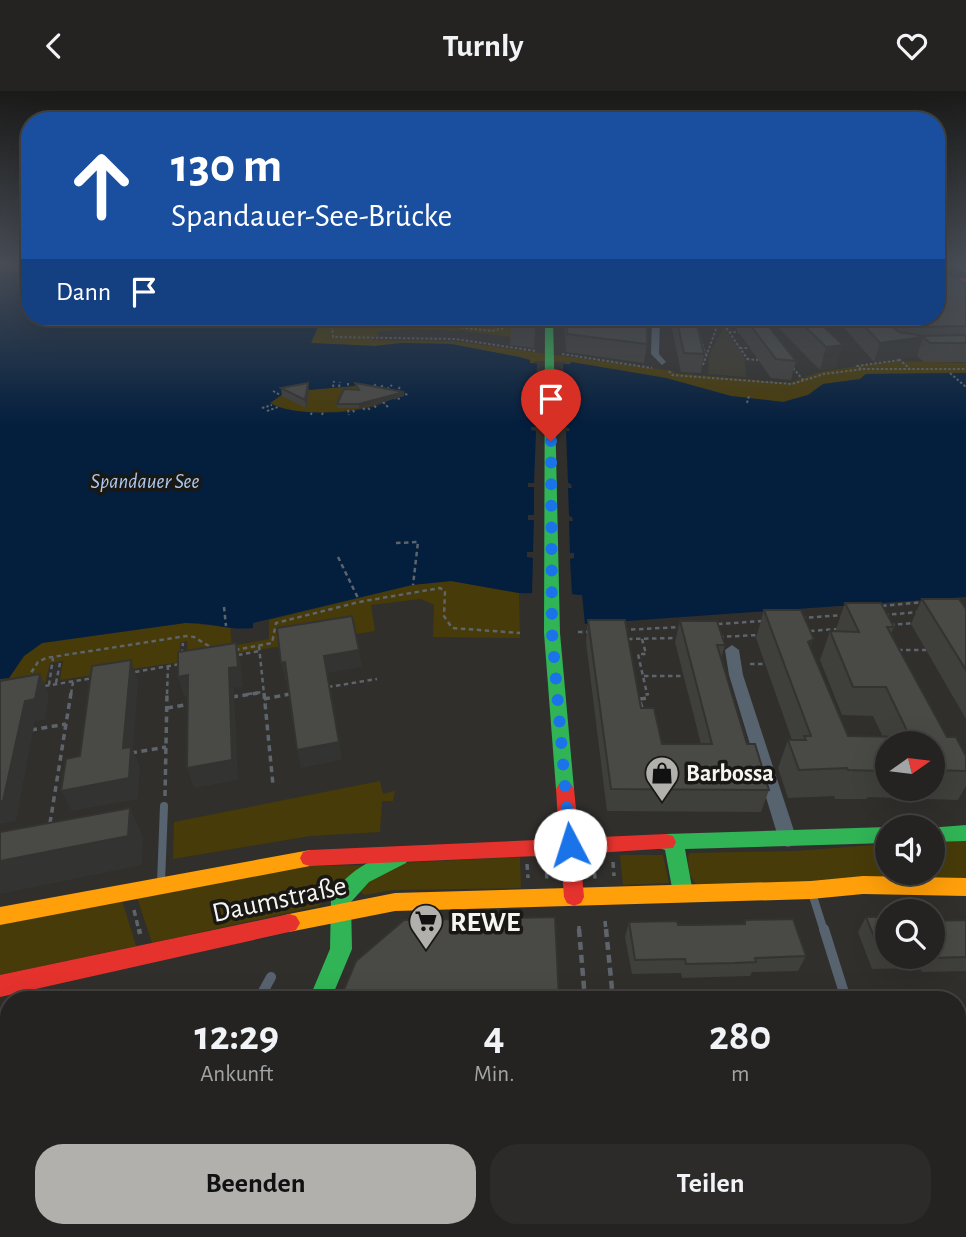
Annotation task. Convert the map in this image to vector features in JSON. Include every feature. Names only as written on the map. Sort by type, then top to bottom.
[{"type":"main road","points":[[549,326],[552,633],[574,897]]},
{"type":"main road","points":[[945,834],[966,833]]},
{"type":"main road","name":"Daumstraße","points":[[0,916],[295,859],[570,845],[875,835]]},
{"type":"main road","points":[[674,843],[683,893]]},
{"type":"main road","points":[[323,991],[341,949],[341,899],[362,876],[410,852]]},
{"type":"main road","name":"Daumstraße","points":[[0,986],[395,902],[811,890],[876,885],[966,887]]},
{"type":"street","points":[[656,326],[655,354],[662,362]]},
{"type":"street","points":[[734,657],[736,675],[788,839]]},
{"type":"lane","points":[[160,883],[164,806]]},
{"type":"lane","points":[[811,890],[843,991]]},
{"type":"lane","points":[[264,991],[271,977]]},
{"type":"path","points":[[331,326],[333,337],[455,339],[534,351]]},
{"type":"path","points":[[458,326],[491,331],[505,326]]},
{"type":"path","points":[[697,326],[706,355]]},
{"type":"path","points":[[703,365],[718,326]]},
{"type":"path","points":[[725,326],[748,359],[758,360]]},
{"type":"path","points":[[690,331],[698,331]]},
{"type":"path","points":[[729,332],[739,332]]},
{"type":"path","points":[[337,343],[342,337]]},
{"type":"path","points":[[692,342],[701,342]]},
{"type":"path","points":[[740,348],[749,348]]},
{"type":"path","points":[[695,354],[706,355]]},
{"type":"path","points":[[566,355],[670,371],[672,375],[784,384],[824,374],[862,369],[966,369]]},
{"type":"path","points":[[862,369],[857,366],[899,359],[910,369]]},
{"type":"path","points":[[793,367],[804,381]]},
{"type":"path","points":[[950,373],[966,387]]},
{"type":"path","points":[[333,387],[334,381]]},
{"type":"path","points":[[339,387],[340,382]]},
{"type":"path","points":[[374,386],[377,383]]},
{"type":"path","points":[[381,387],[384,384]]},
{"type":"path","points":[[387,389],[392,386]]},
{"type":"path","points":[[400,387],[397,391],[408,395]]},
{"type":"path","points":[[273,391],[280,395]]},
{"type":"path","points":[[747,403],[749,396]]},
{"type":"path","points":[[393,398],[401,400]]},
{"type":"path","points":[[383,402],[388,407]]},
{"type":"path","points":[[262,408],[272,405]]},
{"type":"path","points":[[374,405],[377,408]]},
{"type":"path","points":[[267,411],[278,407]]},
{"type":"path","points":[[348,410],[349,415]]},
{"type":"path","points":[[354,410],[355,414]]},
{"type":"path","points":[[311,415],[312,411]]},
{"type":"path","points":[[396,543],[418,542],[412,585]]},
{"type":"path","points":[[338,557],[358,599]]},
{"type":"path","points":[[234,650],[272,643],[276,623],[359,602],[440,588],[445,591],[444,616],[452,628],[520,633]]},
{"type":"path","points":[[877,606],[927,602]]},
{"type":"path","points":[[224,607],[226,626]]},
{"type":"path","points":[[875,611],[885,615],[930,611]]},
{"type":"path","points":[[792,618],[855,613]]},
{"type":"path","points":[[713,624],[766,620]]},
{"type":"path","points":[[891,632],[887,625],[923,622]]},
{"type":"path","points":[[622,630],[687,626]]},
{"type":"path","points":[[810,631],[849,628]]},
{"type":"path","points":[[578,632],[597,631]]},
{"type":"path","points":[[715,637],[762,634]]},
{"type":"path","points":[[26,680],[38,662],[54,657],[191,636],[218,652]]},
{"type":"path","points":[[618,639],[678,638]]},
{"type":"path","points":[[642,639],[646,654],[638,654],[648,698],[639,699],[642,711]]},
{"type":"path","points":[[127,673],[182,664],[183,643]]},
{"type":"path","points":[[259,646],[273,785]]},
{"type":"path","points":[[894,650],[929,650]]},
{"type":"path","points":[[234,655],[260,651]]},
{"type":"path","points":[[49,685],[54,657]]},
{"type":"path","points":[[734,657],[773,664]]},
{"type":"path","points":[[56,684],[60,663]]},
{"type":"path","points":[[164,806],[168,666]]},
{"type":"path","points":[[643,676],[696,675]]},
{"type":"path","points":[[36,687],[100,677]]},
{"type":"path","points":[[326,688],[377,679]]},
{"type":"path","points":[[50,828],[73,681]]},
{"type":"path","points":[[222,699],[263,692]]},
{"type":"path","points":[[264,699],[301,692]]},
{"type":"path","points":[[167,708],[194,703]]},
{"type":"path","points":[[26,731],[66,724]]},
{"type":"path","points":[[126,754],[166,747]]},
{"type":"path","points":[[612,855],[615,885]]},
{"type":"path","points":[[527,857],[528,888]]},
{"type":"path","points":[[129,890],[145,954]]},
{"type":"path","points":[[605,921],[612,991]]},
{"type":"path","points":[[579,926],[584,991]]},
{"type":"shaded area","points":[[318,326],[514,326],[511,337],[463,331],[409,329],[377,332],[379,336],[370,337],[372,340],[454,341],[675,373],[789,383],[819,372],[892,361],[966,363],[966,373],[866,374],[860,379],[823,384],[808,395],[783,402],[731,396],[666,378],[571,362],[570,365],[529,363],[530,360],[519,357],[451,344],[402,343],[375,346],[311,343]]},
{"type":"shaded area","points":[[724,327],[745,359],[746,377],[708,374],[709,355]]},
{"type":"shaded area","points":[[365,385],[387,389],[397,394],[371,406],[334,412],[297,411],[269,402],[286,392]]},
{"type":"shaded area","points":[[451,581],[519,593],[520,638],[433,637],[434,605],[421,599],[371,605],[375,631],[188,661],[187,641],[180,643],[180,662],[60,680],[63,661],[50,663],[45,683],[0,690],[0,679],[9,678],[24,656],[42,643],[185,623],[230,627],[232,646],[269,639],[269,620],[412,585]]},
{"type":"shaded area","points":[[380,781],[383,794],[395,791],[393,801],[382,801],[380,832],[310,836],[173,859],[174,822]]},
{"type":"shaded area","points":[[966,841],[966,878],[945,878],[945,842]]},
{"type":"shaded area","points":[[875,845],[875,880],[696,884],[689,874],[690,853],[795,851]]},
{"type":"shaded area","points":[[620,855],[663,855],[669,883],[623,885]]},
{"type":"shaded area","points":[[520,857],[521,888],[393,890],[365,895],[360,892],[361,886],[398,863]]},
{"type":"shaded area","points":[[367,865],[328,894],[319,906],[152,943],[137,897],[305,866]]},
{"type":"shaded area","points":[[122,900],[136,946],[0,975],[0,925]]},
{"type":"water","name":"Spandauer See","points":[[0,317],[21,317],[21,326],[318,326],[311,343],[375,346],[402,343],[451,344],[519,357],[530,360],[530,363],[571,362],[666,378],[731,396],[783,402],[808,395],[823,384],[860,379],[866,374],[966,373],[966,597],[585,624],[582,595],[519,593],[451,581],[412,585],[253,623],[253,628],[185,623],[42,643],[24,656],[9,678],[0,679]],"holes":[[[365,385],[387,389],[393,398],[367,408],[332,413],[296,411],[270,403],[286,392]]]},
{"type":"pier","points":[[533,361],[566,362],[563,364],[564,381],[567,384],[564,385],[565,403],[568,406],[565,407],[566,427],[570,431],[566,431],[568,483],[572,488],[568,488],[569,516],[573,521],[569,521],[570,553],[574,553],[574,558],[570,559],[572,594],[577,595],[577,598],[526,597],[532,593],[533,558],[527,557],[527,552],[533,552],[534,520],[528,520],[528,515],[534,515],[534,487],[528,487],[528,483],[534,483],[536,431],[531,430],[531,427],[536,427],[536,407],[532,406],[532,403],[536,403],[536,385],[532,384],[532,381],[536,381],[537,364]]},
{"type":"building","points":[[945,317],[966,317],[966,326],[923,327],[918,326],[945,326]]},
{"type":"building","points":[[567,326],[647,326],[647,344],[567,334]]},
{"type":"building","points":[[678,326],[697,326],[704,354],[684,353]]},
{"type":"building","points":[[751,326],[768,326],[796,361],[776,359]]},
{"type":"building","points":[[804,326],[823,326],[843,345],[826,347]]},
{"type":"building","points":[[864,326],[892,326],[899,332],[923,336],[966,335],[966,343],[930,343],[923,337],[880,343]]},
{"type":"building","points":[[308,383],[305,400],[281,388]]},
{"type":"building","points":[[355,383],[404,392],[359,404],[337,404],[344,389],[359,390]]},
{"type":"building","points":[[922,599],[959,599],[966,609],[966,670]]},
{"type":"building","points":[[845,603],[881,603],[894,627],[887,627],[944,731],[907,731],[886,687],[853,687],[830,631],[859,632]]},
{"type":"building","points":[[764,610],[801,610],[814,639],[808,642],[848,736],[875,736],[875,771],[847,768],[799,770],[788,740],[806,740],[804,736],[811,736]]},
{"type":"building","points":[[352,616],[359,650],[324,656],[339,742],[297,750],[285,662],[281,663],[277,628]]},
{"type":"building","points":[[588,620],[625,620],[641,708],[654,708],[662,744],[712,744],[680,621],[717,621],[725,645],[717,645],[747,744],[755,744],[769,790],[611,789]]},
{"type":"building","points":[[236,643],[238,667],[229,668],[232,760],[187,768],[188,675],[178,677],[178,652]]},
{"type":"building","points":[[131,660],[123,748],[131,747],[129,778],[61,791],[66,759],[80,756],[92,666]]},
{"type":"building","points":[[40,674],[35,699],[25,701],[3,801],[0,802],[0,681]]},
{"type":"building","points":[[945,733],[947,737],[956,737],[966,756],[966,771],[945,770]]},
{"type":"building","points":[[130,808],[128,836],[0,861],[0,832]]},
{"type":"building","points":[[555,917],[559,991],[343,991],[356,961],[404,920]]},
{"type":"building","points":[[866,917],[875,917],[875,939]]},
{"type":"building","points":[[793,919],[806,956],[755,958],[756,962],[686,964],[685,959],[635,960],[629,922],[677,921],[678,925],[695,925]]},
{"type":"building","points":[[966,920],[966,957],[945,958],[945,921]]},
{"type":"traffic: fast","points":[[549,326],[552,633],[565,789]]},
{"type":"traffic: fast","points":[[945,834],[966,833]]},
{"type":"traffic: fast","points":[[666,842],[875,835]]},
{"type":"traffic: fast","points":[[674,843],[683,893]]},
{"type":"traffic: fast","points":[[323,991],[341,949],[341,899],[362,876],[399,857]]},
{"type":"traffic: slow","points":[[0,916],[310,858]]},
{"type":"traffic: slow","points":[[289,923],[395,902],[811,890],[863,885],[966,887]]},
{"type":"traffic: jam","points":[[565,789],[574,897]]},
{"type":"traffic: jam","points":[[310,858],[666,842]]},
{"type":"traffic: jam","points":[[0,986],[289,923]]},
{"type":"place","name":"Barbossa","points":[[662,803]]},
{"type":"place","name":"REWE","points":[[426,951]]},
{"type":"route","points":[[551,441],[552,633],[570,845]]}]
